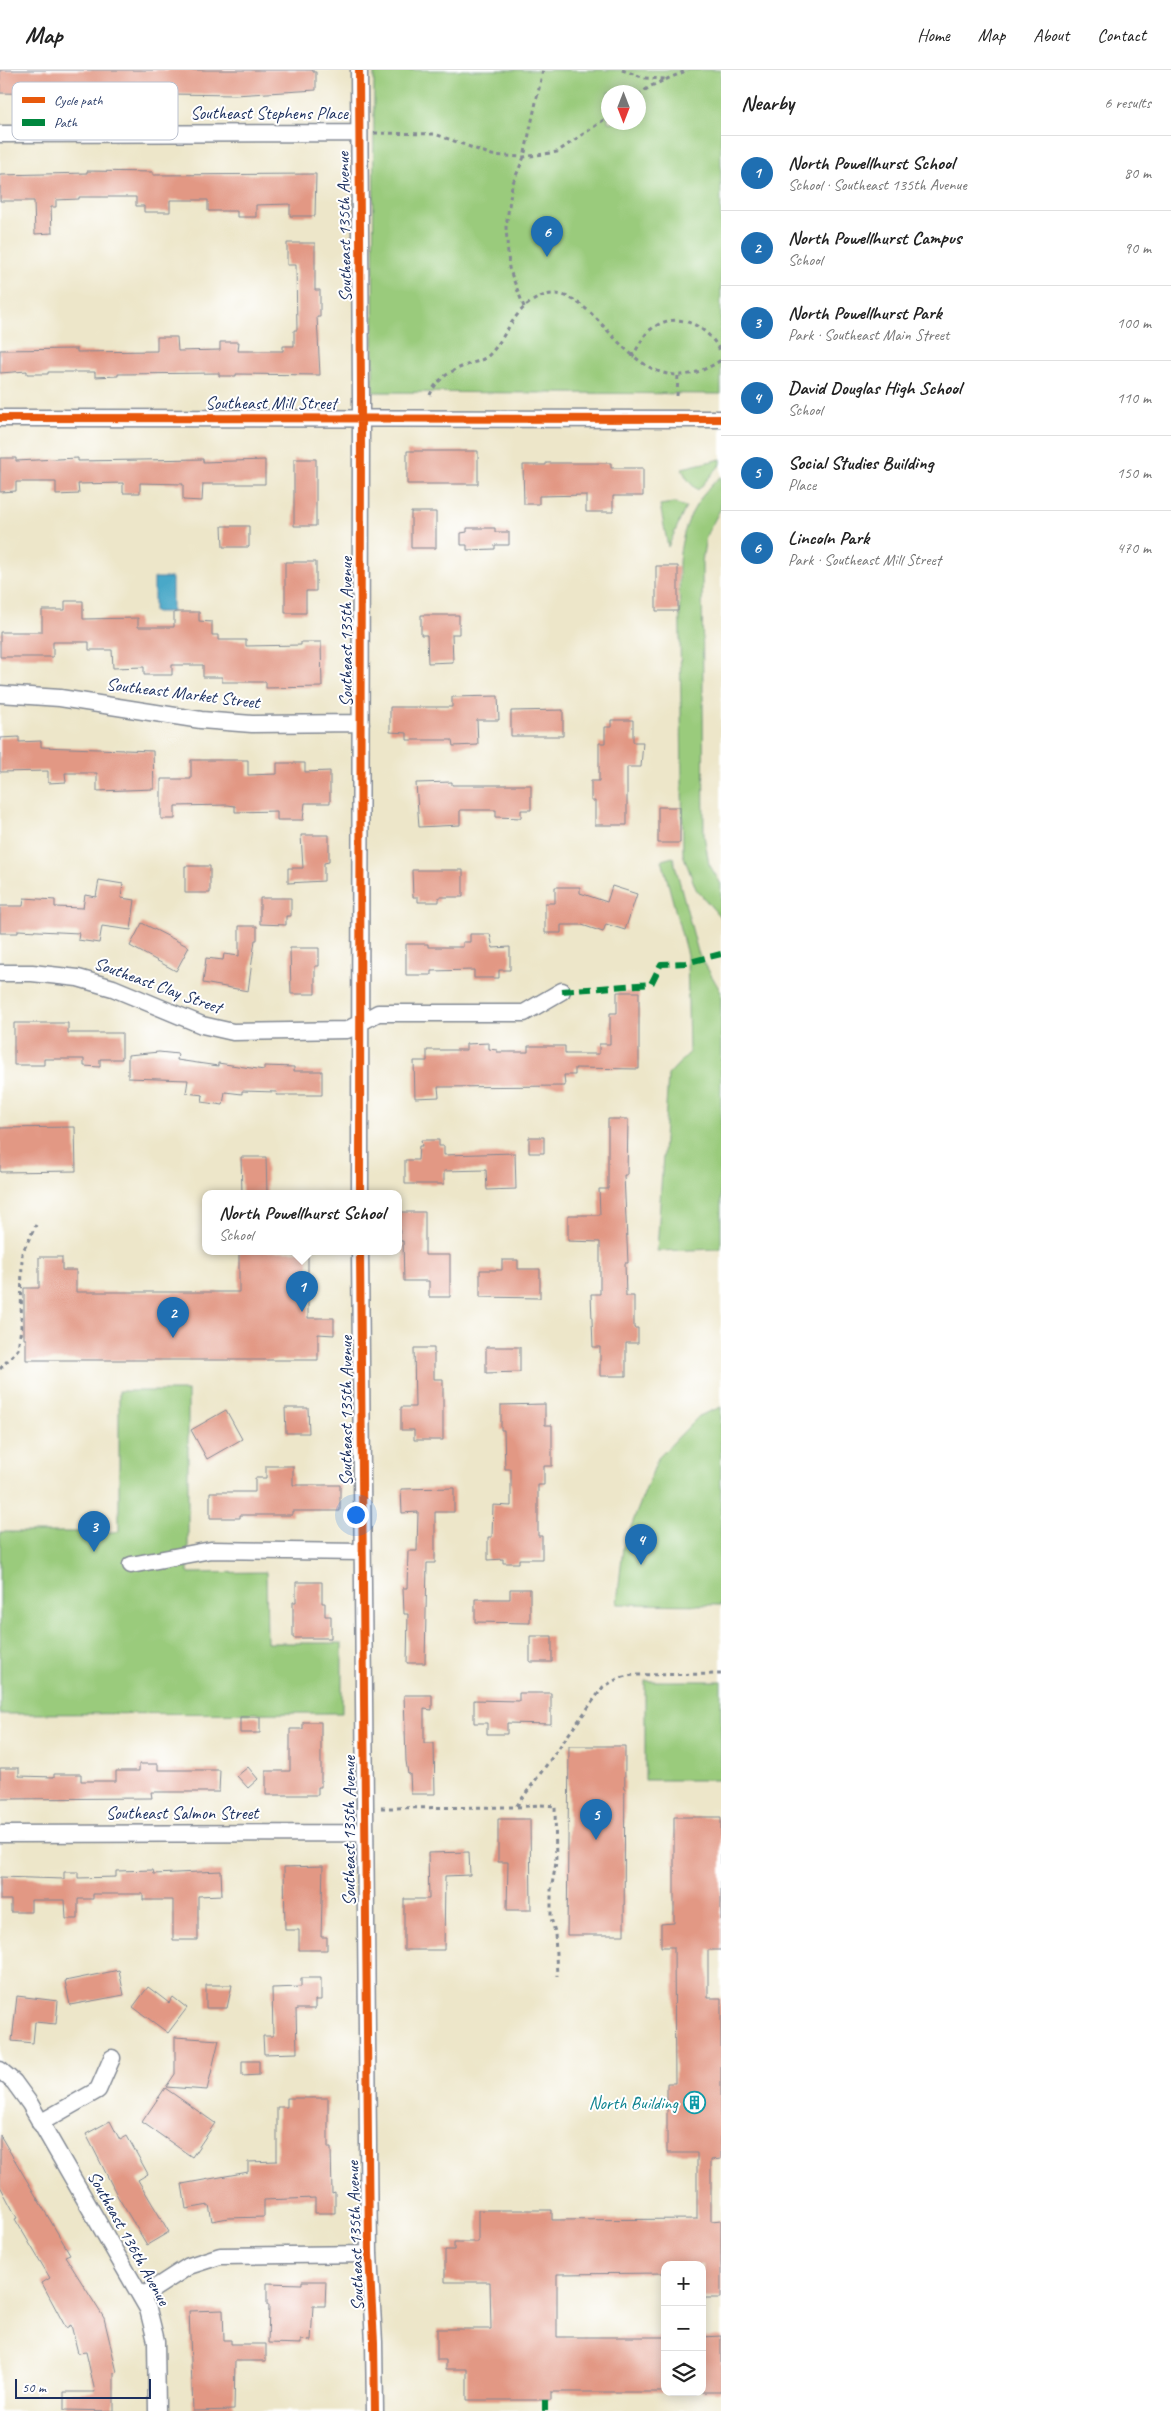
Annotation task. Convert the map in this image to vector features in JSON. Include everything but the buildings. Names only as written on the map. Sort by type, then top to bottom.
[{"type":"street","name":"Southeast 135th Avenue","points":[[359,70],[361,418],[360,1190]]},
{"type":"street","name":"Southeast Stephens Place","points":[[178,134],[358,133]]},
{"type":"street","name":"Southeast Mill Street","points":[[0,418],[721,419]]},
{"type":"street","name":"Southeast Market Street","points":[[0,694],[60,698],[201,720],[252,724],[361,723]]},
{"type":"street","name":"Southeast Clay Street","points":[[0,973],[32,973],[78,978],[113,988],[202,1025],[233,1032],[347,1030],[378,1013],[524,1013],[562,991]]},
{"type":"street","name":"Southeast 135th Avenue","points":[[360,1255],[363,1808],[369,2254],[374,2342],[375,2411]]},
{"type":"street","points":[[131,1565],[211,1550],[362,1552]]},
{"type":"street","name":"Southeast Salmon Street","points":[[0,1834],[364,1833]]},
{"type":"street","points":[[40,2123],[98,2090],[112,2058]]},
{"type":"street","name":"Southeast 136th Avenue","points":[[0,2070],[14,2082],[40,2123],[148,2309],[156,2341],[157,2411]]},
{"type":"street","points":[[141,2297],[190,2266],[220,2256],[369,2254]]},
{"type":"path","points":[[524,307],[509,268],[506,227],[512,185],[524,157],[542,70]]},
{"type":"path","points":[[622,70],[645,78],[666,79]]},
{"type":"path","points":[[646,90],[666,79],[688,70]]},
{"type":"path","points":[[358,133],[435,134],[492,154],[524,157],[557,152],[601,122]]},
{"type":"path","points":[[430,395],[445,375],[486,358],[524,307],[546,295],[570,299],[607,328],[632,357],[657,370],[678,374],[699,372],[721,360]]},
{"type":"path","points":[[632,357],[648,332],[664,323],[676,321],[693,323],[702,327],[713,338],[721,353]]},
{"type":"path","points":[[677,396],[678,374]]},
{"type":"path","points":[[0,1369],[18,1350],[21,1328],[22,1253],[36,1225]]},
{"type":"path","points":[[516,1807],[603,1687],[619,1678],[633,1675],[721,1674]]},
{"type":"path","points":[[363,1808],[556,1806],[556,1863],[551,1890],[551,1918],[556,1932],[557,1976]]},
{"type":"green space","points":[[374,70],[721,70],[721,394],[373,392]]},
{"type":"green space","points":[[721,459],[721,464],[698,490],[688,480],[682,468]]},
{"type":"green space","points":[[721,476],[721,508],[706,536],[702,562],[704,835],[709,864],[721,884],[721,918],[696,889],[683,854],[679,562],[683,537],[691,515],[703,495]]},
{"type":"green space","points":[[673,503],[686,507],[668,547],[660,505]]},
{"type":"green space","points":[[673,857],[698,952],[721,992],[721,1249],[657,1251],[668,1075],[689,1053],[687,955],[662,860]]},
{"type":"green space","points":[[119,1391],[188,1391],[188,1573],[266,1572],[267,1643],[342,1643],[342,1713],[0,1714],[0,1532],[119,1532]]},
{"type":"green space","points":[[721,1407],[721,1605],[617,1604],[623,1547],[658,1458],[699,1416]]},
{"type":"green space","points":[[645,1681],[721,1681],[721,1780],[645,1780]]},
{"type":"water","points":[[154,578],[172,578],[172,612],[154,612]]},
{"type":"marked path","points":[[562,991],[651,984],[661,964],[686,963],[721,954]]},
{"type":"marked path","points":[[545,2400],[545,2411]]},
{"type":"cycle path","points":[[359,70],[361,394],[360,1190]]},
{"type":"cycle path","points":[[0,418],[721,419]]},
{"type":"cycle path","points":[[360,1255],[369,2254],[374,2342],[375,2411]]},
{"type":"place","name":"Lincoln Park","points":[[547,257]]},
{"type":"place","name":"North Powellhurst School","points":[[302,1312]]},
{"type":"place","name":"North Powellhurst Campus","points":[[173,1338]]},
{"type":"place","name":"North Powellhurst Park","points":[[94,1552]]},
{"type":"place","name":"David Douglas High School","points":[[641,1565]]},
{"type":"place","name":"Social Studies Building","points":[[596,1840]]},
{"type":"place","name":"North Building","points":[[694,2103]]}]
